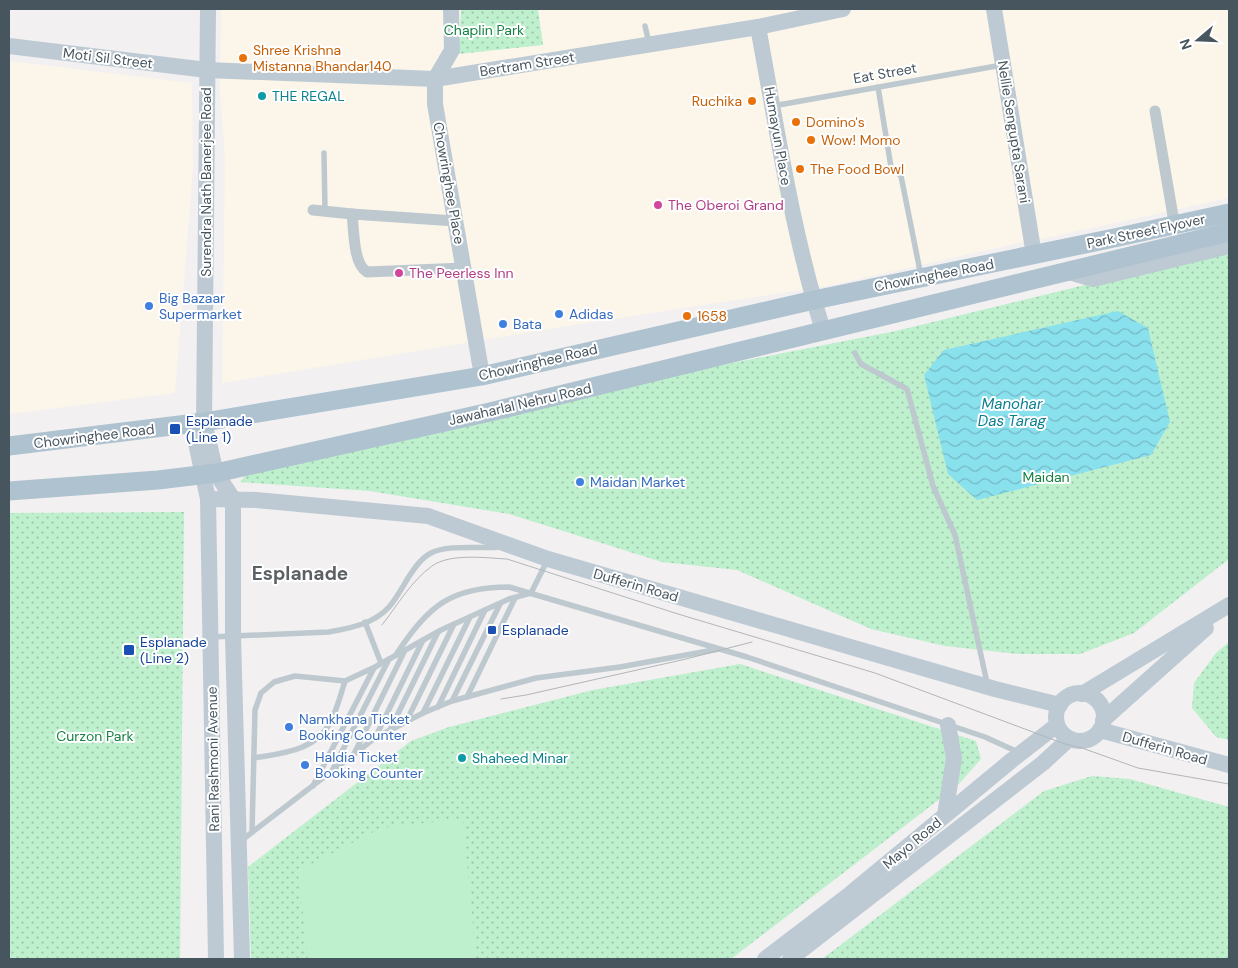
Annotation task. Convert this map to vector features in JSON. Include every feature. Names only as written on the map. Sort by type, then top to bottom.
[{"type":"main road","name":"Surendra Nath Banerjee Road","points":[[208,9],[198,423],[209,474],[208,499]]},
{"type":"main road","points":[[435,79],[452,50],[451,9]]},
{"type":"main road","name":"Bertram Street","points":[[207,70],[435,79],[758,27],[843,9]]},
{"type":"main road","name":"Nellie Sengupta Sarani","points":[[994,9],[1034,255]]},
{"type":"main road","name":"Humayun Place","points":[[758,27],[796,231],[823,330]]},
{"type":"main road","name":"Moti Sil Street","points":[[9,49],[207,70]]},
{"type":"main road","name":"Chowringhee Place","points":[[435,79],[435,104],[482,376]]},
{"type":"main road","points":[[1062,249],[1081,236],[1229,204]]},
{"type":"main road","name":"Park Street Flyover","points":[[1062,249],[1229,213]]},
{"type":"main road","name":"Park Street Flyover","points":[[1069,272],[1229,232]]},
{"type":"main road","points":[[1069,272],[1093,279],[1229,246]]},
{"type":"main road","name":"Chowringhee Road","points":[[9,446],[198,423],[482,376],[814,300],[1062,249]]},
{"type":"main road","name":"Chowringhee Road","points":[[823,330],[1069,272]]},
{"type":"main road","name":"Jawaharlal Nehru Road","points":[[209,474],[490,412],[823,330]]},
{"type":"main road","points":[[9,491],[158,480],[209,474],[233,499],[233,637],[242,959]]},
{"type":"main road","name":"Dufferin Road","points":[[208,499],[256,500],[428,516],[548,560],[988,687],[1060,705]]},
{"type":"main road","name":"Rani Rashmoni Avenue","points":[[208,499],[216,959]]},
{"type":"main road","points":[[1229,606],[1102,725],[1096,735],[1084,741],[1069,739],[1060,731],[1056,718],[1060,705],[1069,696],[1082,694],[1229,606]]},
{"type":"main road","points":[[1082,694],[1095,699],[1099,704],[1102,710],[1102,725]]},
{"type":"main road","points":[[945,815],[954,758],[948,725]]},
{"type":"main road","name":"Mayo Road","points":[[765,959],[850,894],[1020,753],[1057,725]]},
{"type":"main road","name":"Dufferin Road","points":[[1102,725],[1229,766]]},
{"type":"main road","name":"Mayo Road","points":[[790,959],[1042,763],[1069,739]]},
{"type":"main road","points":[[215,840],[239,843]]},
{"type":"street","points":[[1155,111],[1173,216]]},
{"type":"street","points":[[313,210],[455,221]]},
{"type":"street","points":[[352,214],[358,258],[363,270],[367,272],[464,268]]},
{"type":"lane","points":[[645,26],[649,45]]},
{"type":"lane","name":"Eat Street","points":[[773,106],[1002,65]]},
{"type":"lane","points":[[878,87],[891,167],[901,176],[921,278]]},
{"type":"lane","points":[[324,153],[326,211]]},
{"type":"lane","points":[[855,353],[861,364],[907,389],[933,486],[955,535],[988,687]]},
{"type":"lane","points":[[211,637],[329,632],[348,628],[379,616],[389,607],[416,566],[425,556],[432,552],[450,548],[512,546]]},
{"type":"lane","points":[[252,832],[255,710],[260,693],[274,682],[294,676],[345,681],[454,624],[530,593],[548,560]]},
{"type":"lane","points":[[397,653],[415,627],[433,609],[460,592],[486,587],[509,587],[721,649],[985,737],[1020,753]]},
{"type":"lane","points":[[467,697],[515,598]]},
{"type":"lane","points":[[452,701],[500,604]]},
{"type":"lane","points":[[438,707],[485,610]]},
{"type":"lane","points":[[423,713],[470,617]]},
{"type":"lane","points":[[366,622],[381,663]]},
{"type":"lane","points":[[407,720],[454,624]]},
{"type":"lane","points":[[390,729],[438,632]]},
{"type":"lane","points":[[375,738],[422,640]]},
{"type":"lane","points":[[353,756],[405,649]]},
{"type":"lane","points":[[239,843],[375,738],[407,720],[452,701],[536,678],[620,667],[721,649]]},
{"type":"lane","points":[[332,773],[390,658]]},
{"type":"lane","points":[[312,788],[374,667]]},
{"type":"lane","points":[[254,758],[293,751],[318,740],[331,722],[345,681]]},
{"type":"shaded area","points":[[221,9],[987,9],[1024,242],[827,286],[567,326],[222,383],[225,159],[220,90]]},
{"type":"shaded area","points":[[1000,9],[1229,9],[1229,198],[1037,240]]},
{"type":"shaded area","points":[[9,61],[192,83],[193,168],[175,393],[9,414]]},
{"type":"green space","name":"Chaplin Park","points":[[461,9],[538,9],[543,45],[459,54]]},
{"type":"green space","name":"Maidan","points":[[1229,250],[1229,559],[1134,633],[1080,654],[1018,654],[945,646],[871,629],[737,570],[662,562],[509,514],[370,491],[240,482],[262,455],[896,331]]},
{"type":"green space","name":"Curzon Park","points":[[184,512],[180,959],[9,959],[9,513]]},
{"type":"green space","points":[[1229,642],[1229,740],[1216,737],[1192,708],[1194,683],[1216,653]]},
{"type":"green space","points":[[740,664],[976,741],[981,759],[958,785],[731,959],[251,959],[248,867],[411,741],[449,727],[593,690]]},
{"type":"green space","points":[[1092,776],[1130,779],[1229,807],[1229,959],[822,959],[1044,791]]},
{"type":"green space","points":[[463,819],[476,959],[308,959],[298,871],[381,828]]},
{"type":"water","name":"Manohar Das Tarag","points":[[1118,311],[1148,328],[1170,422],[1151,455],[977,500],[948,474],[924,375],[944,350]]},
{"type":"tram line","points":[[382,625],[417,579],[432,566],[448,559],[468,557],[507,559],[678,614],[875,673],[1065,744],[1082,748],[1138,768],[1229,784]]},
{"type":"tram line","points":[[501,699],[686,659],[752,642]]},
{"type":"place","name":"Shree Krishna Mistanna Bhandar140","points":[[243,58]]},
{"type":"place","name":"THE REGAL","points":[[262,96]]},
{"type":"place","name":"Ruchika","points":[[752,101]]},
{"type":"place","name":"Domino's","points":[[796,122]]},
{"type":"place","name":"Wow! Momo","points":[[811,140]]},
{"type":"place","name":"The Food Bowl","points":[[800,169]]},
{"type":"place","name":"The Oberoi Grand","points":[[658,205]]},
{"type":"place","name":"The Peerless Inn","points":[[399,273]]},
{"type":"place","name":"Big Bazaar Supermarket","points":[[149,306]]},
{"type":"place","name":"Adidas","points":[[559,314]]},
{"type":"place","name":"1658","points":[[687,316]]},
{"type":"place","name":"Bata","points":[[503,324]]},
{"type":"place","name":"Esplanade (Line 1)","points":[[175,429]]},
{"type":"place","name":"Maidan Market","points":[[580,482]]},
{"type":"place","name":"Esplanade","points":[[492,630]]},
{"type":"place","name":"Esplanade (Line 2)","points":[[129,650]]},
{"type":"place","name":"Namkhana Ticket Booking Counter","points":[[289,727]]},
{"type":"place","name":"Shaheed Minar","points":[[462,758]]},
{"type":"place","name":"Haldia Ticket Booking Counter","points":[[305,765]]},
{"type":"district","name":"Esplanade","points":[[300,573]]}]
